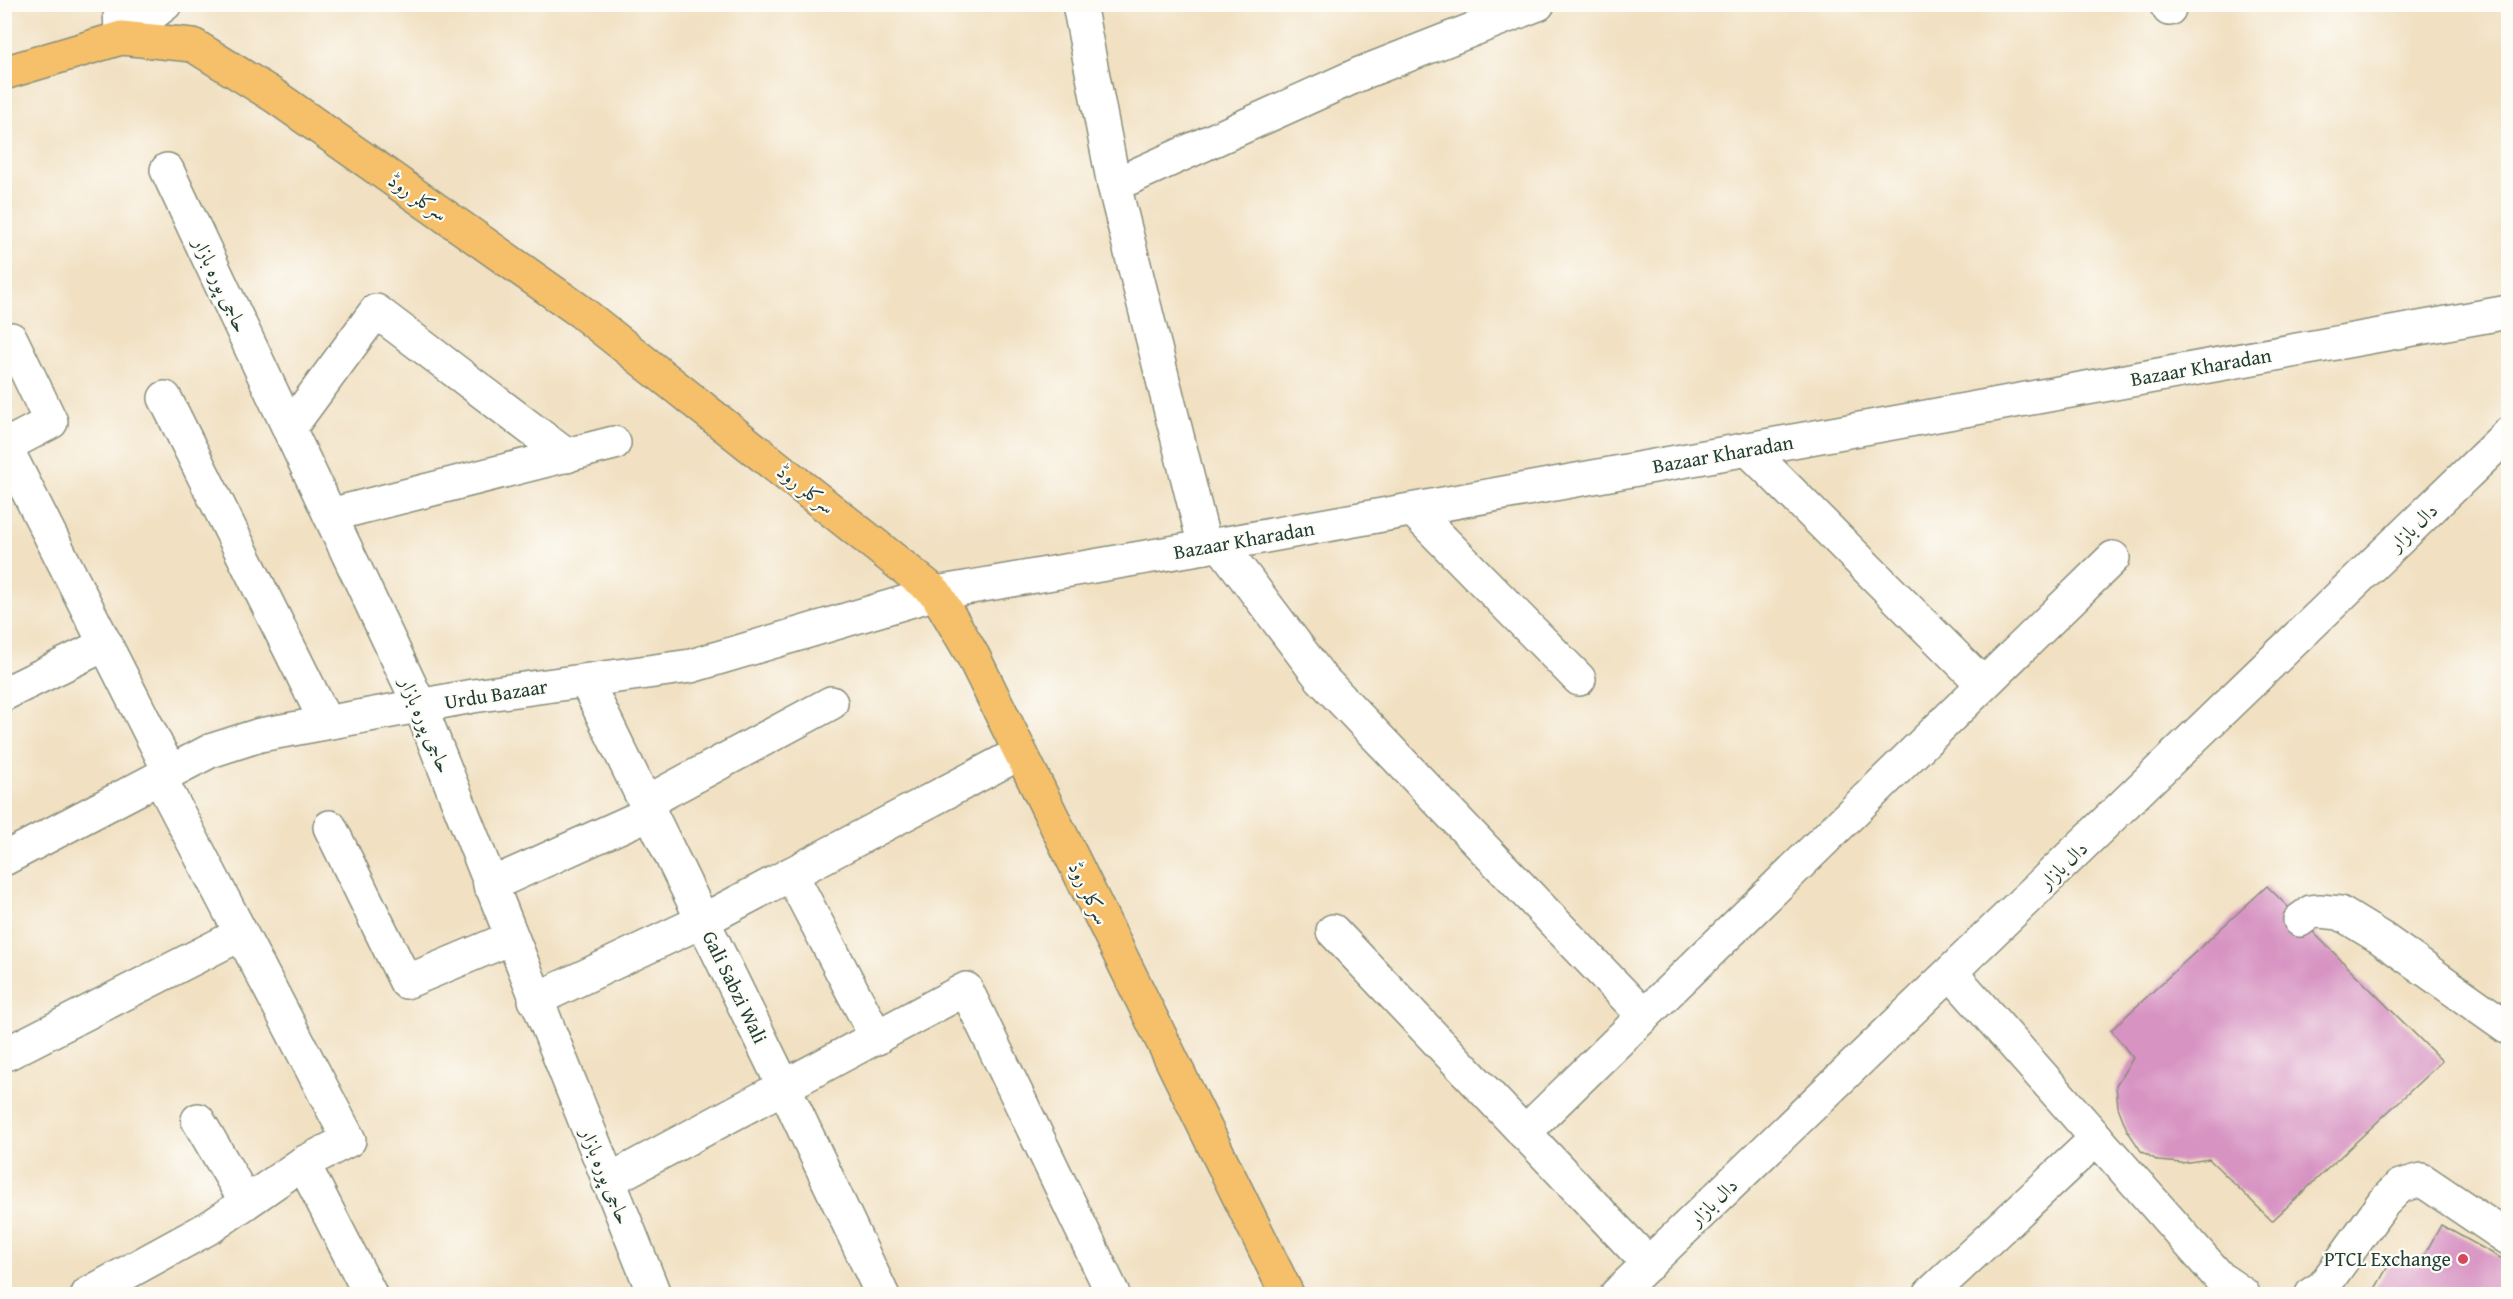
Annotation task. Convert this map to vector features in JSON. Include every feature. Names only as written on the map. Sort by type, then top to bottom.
[{"type":"main road","name":"سرکلر روڈ","points":[[4,73],[121,38],[193,45],[276,97],[580,311],[936,593],[973,656],[1287,1294]]},
{"type":"street","points":[[120,4],[121,38]]},
{"type":"street","points":[[121,38],[165,4]]},
{"type":"street","points":[[1079,4],[1114,185],[1212,546],[1321,678],[1644,1016]]},
{"type":"street","points":[[1114,185],[1362,73],[1538,4]]},
{"type":"street","name":"حاجی پورہ بازار","points":[[167,170],[420,706],[535,1000],[654,1294]]},
{"type":"street","points":[[290,429],[376,311],[567,456]]},
{"type":"street","name":"Bazaar Kharadan","points":[[936,593],[1212,546],[2508,312]]},
{"type":"street","points":[[4,342],[11,339],[51,422],[5,446],[106,644],[241,934],[349,1140],[303,1163],[120,1287],[88,1294]]},
{"type":"street","points":[[165,398],[326,722]]},
{"type":"street","name":"دال بازار","points":[[1617,1294],[2508,434]]},
{"type":"street","points":[[330,516],[614,443]]},
{"type":"street","points":[[1748,449],[1983,684]]},
{"type":"street","points":[[1413,510],[1580,679]]},
{"type":"street","points":[[1524,1133],[2113,558]]},
{"type":"street","name":"Urdu Bazaar","points":[[4,859],[210,751],[250,738],[420,706],[691,666],[936,593]]},
{"type":"street","points":[[4,694],[106,644]]},
{"type":"street","name":"Gali Sabzi Wali","points":[[585,681],[882,1294]]},
{"type":"street","points":[[490,885],[647,808],[831,703]]},
{"type":"street","points":[[535,1000],[702,921],[1020,753]]},
{"type":"street","points":[[330,827],[406,982],[511,938]]},
{"type":"street","points":[[791,874],[877,1038]]},
{"type":"street","points":[[2301,920],[2311,912],[2320,910],[2340,913],[2350,918],[2508,1028]]},
{"type":"street","points":[[1333,931],[1648,1264]]},
{"type":"street","points":[[4,1055],[241,934]]},
{"type":"street","points":[[1951,973],[2097,1138],[2223,1289]]},
{"type":"street","points":[[608,1181],[784,1089],[966,989],[1113,1294]]},
{"type":"street","points":[[198,1120],[246,1202]]},
{"type":"street","points":[[1930,1294],[2097,1138]]},
{"type":"street","points":[[303,1163],[370,1294]]},
{"type":"street","points":[[2312,1294],[2323,1287],[2383,1203],[2400,1186],[2422,1180],[2508,1238]]},
{"type":"building","points":[[2267,886],[2442,1061],[2272,1221],[2209,1159],[2182,1163],[2158,1161],[2141,1151],[2127,1130],[2118,1107],[2116,1085],[2133,1058],[2111,1030]]},
{"type":"building","name":"PTCL Exchange","points":[[2441,1225],[2508,1262],[2508,1294],[2372,1294],[2394,1256],[2417,1268]]},
{"type":"place","name":"PTCL Exchange","points":[[2463,1259]]}]
